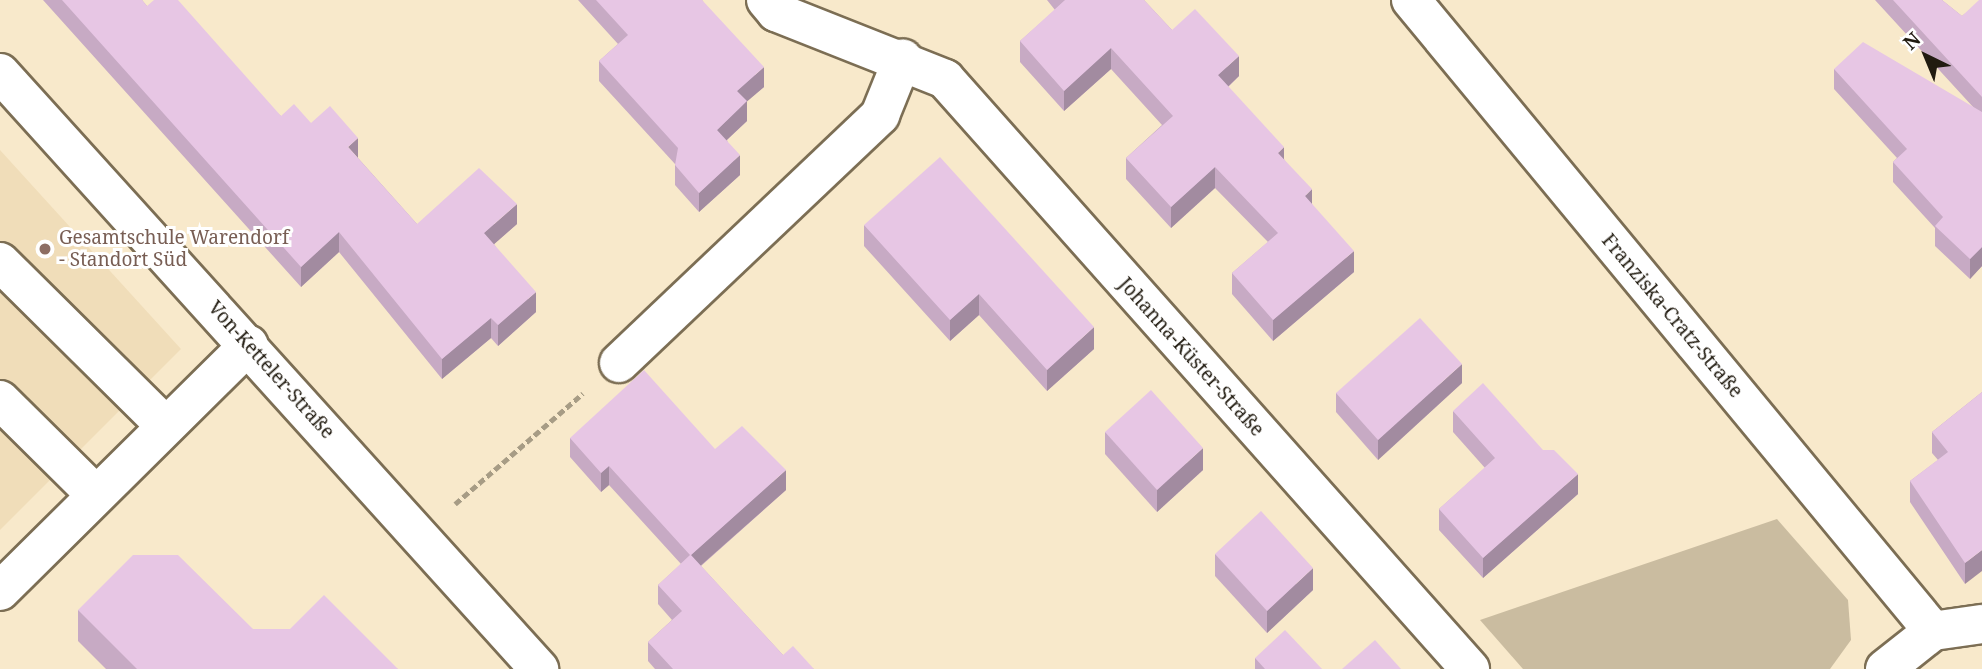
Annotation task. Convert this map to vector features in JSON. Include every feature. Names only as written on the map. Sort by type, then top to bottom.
[{"type":"street","name":"Johanna-Küster-Straße","points":[[766,0],[776,12],[903,58],[944,79],[1470,669]]},
{"type":"street","name":"Franziska-Cratz-Straße","points":[[1411,0],[1933,631]]},
{"type":"street","points":[[619,363],[880,114],[903,58]]},
{"type":"street","name":"Von-Ketteler-Straße","points":[[0,73],[420,534],[539,669]]},
{"type":"street","points":[[0,262],[165,425]]},
{"type":"street","points":[[0,591],[95,494],[249,345]]},
{"type":"street","points":[[0,400],[95,494]]},
{"type":"street","points":[[1885,669],[1933,631],[1982,624]]},
{"type":"path","points":[[420,534],[619,363]]},
{"type":"shaded area","name":"Gesamtschule Warendorf - Standort Süd","points":[[0,150],[181,349],[0,530]]},
{"type":"shaded area","points":[[1777,519],[1848,600],[1851,640],[1830,669],[1523,669],[1480,620]]},
{"type":"building","points":[[62,0],[142,0],[147,6],[154,0],[178,0],[281,116],[294,104],[311,123],[330,106],[358,138],[348,147],[417,224],[479,168],[517,204],[484,233],[536,292],[498,325],[491,318],[442,359],[339,232],[301,267]]},
{"type":"building","points":[[596,0],[702,0],[764,67],[737,91],[747,101],[717,130],[740,155],[699,193],[675,165],[678,148],[599,61],[628,35]]},
{"type":"building","points":[[1065,0],[1144,0],[1172,30],[1195,9],[1239,56],[1218,75],[1284,147],[1278,153],[1312,189],[1305,196],[1354,251],[1273,320],[1232,273],[1278,233],[1215,167],[1171,207],[1126,158],[1173,116],[1111,48],[1064,91],[1020,41]]},
{"type":"building","points":[[1893,0],[1942,0],[1962,16],[1982,0],[1982,97]]},
{"type":"building","points":[[1863,42],[1982,112],[1982,247],[1970,259],[1935,226],[1943,217],[1893,162],[1907,149],[1834,69]]},
{"type":"building","points":[[940,157],[1094,327],[1047,370],[979,294],[950,320],[864,225]]},
{"type":"building","points":[[1420,318],[1462,364],[1378,440],[1336,393]]},
{"type":"building","points":[[644,370],[715,449],[742,426],[786,470],[691,555],[783,655],[793,646],[814,669],[673,669],[648,642],[682,611],[658,585],[690,555],[609,466],[601,473],[570,438]]},
{"type":"building","points":[[1483,383],[1543,450],[1554,450],[1578,474],[1483,558],[1439,509],[1495,458],[1453,411]]},
{"type":"building","points":[[1151,390],[1203,448],[1157,490],[1105,432]]},
{"type":"building","points":[[1982,392],[1982,550],[1965,563],[1910,481],[1948,452],[1932,432]]},
{"type":"building","points":[[1261,511],[1313,568],[1267,611],[1215,554]]},
{"type":"building","points":[[133,555],[178,555],[253,629],[290,629],[324,595],[398,669],[137,669],[78,610]]},
{"type":"building","points":[[1285,630],[1322,669],[1265,669],[1255,658]]},
{"type":"building","points":[[1375,640],[1401,669],[1342,669]]},
{"type":"place","name":"Gesamtschule Warendorf - Standort Süd","points":[[45,249]]}]
